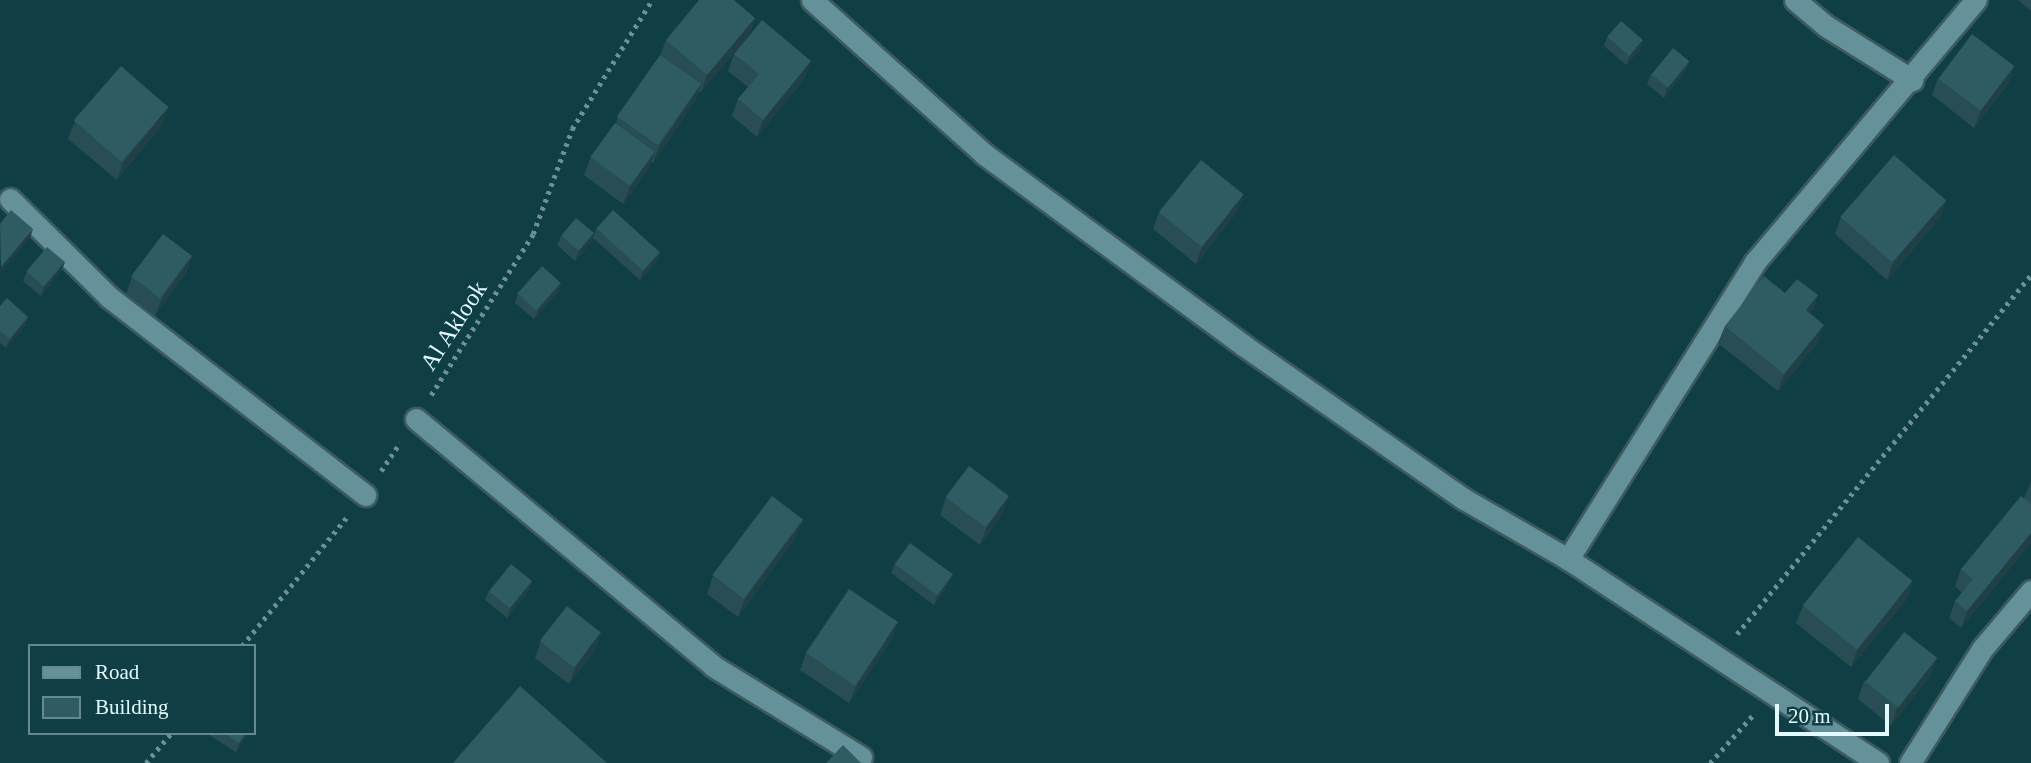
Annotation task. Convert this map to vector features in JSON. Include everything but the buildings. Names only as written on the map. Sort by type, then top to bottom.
[{"type":"street","points":[[812,0],[995,162],[1243,345],[1420,468],[1568,559],[1878,763]]},
{"type":"street","points":[[1795,0],[1826,26],[1912,80]]},
{"type":"street","points":[[1568,559],[1755,262],[1912,80],[1976,0]]},
{"type":"street","points":[[10,199],[109,297],[365,495]]},
{"type":"street","points":[[415,419],[713,667],[861,757]]},
{"type":"street","points":[[1910,763],[1982,649],[2031,591]]},
{"type":"path","name":"Al Aklook","points":[[244,644],[365,495],[533,234],[572,129],[652,0]]},
{"type":"path","points":[[1719,657],[2031,275]]},
{"type":"path","points":[[1710,763],[1773,693]]},
{"type":"path","points":[[146,763],[169,735]]}]
